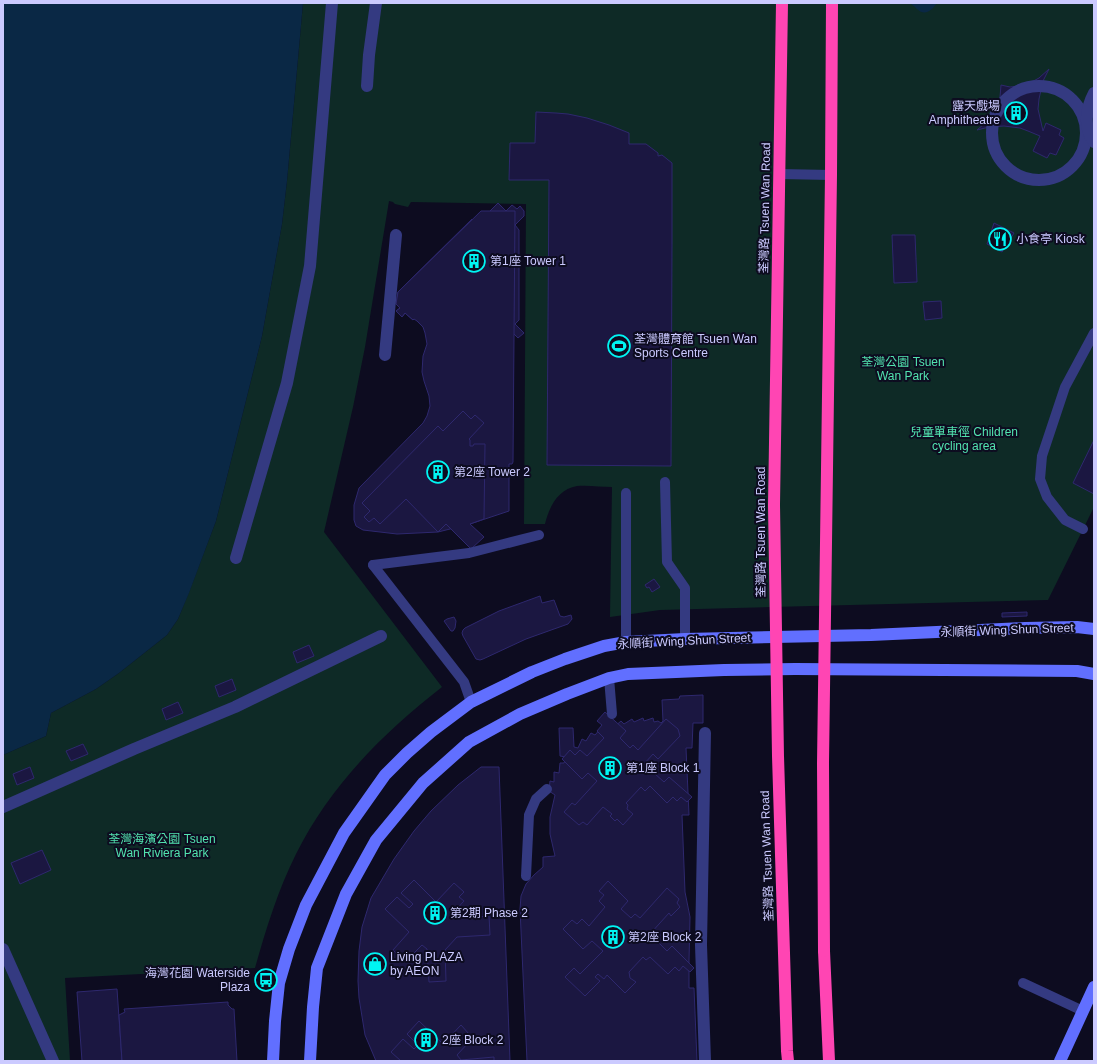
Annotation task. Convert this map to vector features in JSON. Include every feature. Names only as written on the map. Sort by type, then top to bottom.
[{"type":"highway","name":"荃灣路 Tsuen Wan Road","points":[[782,3],[774,505],[778,756],[788,1061]]},
{"type":"highway","points":[[829,1061],[824,951],[823,763],[832,3]]},
{"type":"street","points":[[236,558],[287,383],[310,266],[332,3]]},
{"type":"street","points":[[366,86],[376,3]]},
{"type":"street","points":[[1094,93],[1087,114],[1087,126],[1086,141],[1082,154],[1073,166],[1062,175],[1049,179],[1035,180],[1020,176],[1008,169],[999,158],[993,145],[992,133],[993,122],[1004,101],[1015,92],[1028,87],[1041,86],[1055,89],[1072,99],[1079,108],[1087,126],[1092,139],[1094,142]]},
{"type":"street","points":[[385,355],[396,235]]},
{"type":"street","name":"永順街 Wing Shun Street","points":[[273,1061],[279,983],[289,949],[306,905],[344,833],[385,775],[419,742],[471,702],[532,672],[565,659],[604,646],[626,642],[685,638],[871,635],[1025,628],[1077,627],[1094,629]]},
{"type":"street","points":[[3,807],[134,749],[235,707],[381,636]]},
{"type":"street","points":[[310,1061],[317,968],[346,894],[376,840],[423,783],[469,742],[520,714],[609,678],[628,674],[795,669],[1077,671],[1094,674]]},
{"type":"street","points":[[705,1061],[701,945],[706,733]]},
{"type":"street","points":[[3,949],[53,1061]]},
{"type":"street","points":[[1060,1061],[1094,988]]},
{"type":"lane","points":[[780,174],[831,175]]},
{"type":"lane","points":[[1083,529],[1065,520],[1047,498],[1040,479],[1042,456],[1065,387],[1094,333]]},
{"type":"lane","points":[[665,482],[667,562],[685,588],[685,638]]},
{"type":"lane","points":[[626,493],[626,642]]},
{"type":"lane","points":[[471,702],[464,682],[373,566],[469,553],[539,535]]},
{"type":"lane","points":[[609,678],[612,714]]},
{"type":"lane","points":[[526,876],[529,815],[536,799],[547,789]]},
{"type":"lane","points":[[1023,983],[1083,1011]]},
{"type":"green space","name":"荃灣公園 Tsuen Wan Park","points":[[303,3],[1094,3],[1094,507],[1048,600],[660,610],[610,617],[612,487],[577,486],[570,488],[555,500],[549,511],[545,524],[524,524],[526,204],[411,202],[408,207],[389,201],[365,347],[353,407],[324,532],[442,687],[379,742],[342,783],[325,806],[296,854],[278,896],[255,968],[65,978],[70,1061],[3,1061],[3,755],[46,736],[51,713],[96,689],[167,635],[178,619],[189,592],[216,521],[262,336],[282,224]]},
{"type":"water","points":[[3,3],[303,3],[282,224],[262,336],[216,521],[189,593],[178,619],[167,635],[96,689],[51,713],[46,736],[3,755]]},
{"type":"water","points":[[909,3],[937,3],[928,12],[923,12]]},
{"type":"building","name":"露天戲場 Amphitheatre","points":[[1049,69],[1043,81],[1038,109],[1043,131],[1046,123],[1061,130],[1059,135],[1064,138],[1056,155],[1050,153],[1047,158],[1033,151],[1040,136],[1020,128],[1004,126],[989,127],[977,130],[991,118],[996,109],[1000,97],[1001,85],[1010,87],[1026,85],[1039,78]]},
{"type":"building","name":"荃灣體育館 Tsuen Wan Sports Centre","points":[[536,112],[568,114],[609,125],[629,133],[629,144],[646,144],[658,153],[658,156],[662,155],[672,163],[671,466],[547,465],[549,180],[509,180],[510,143],[535,143]]},
{"type":"building","name":"第1座 Tower 1","points":[[498,203],[506,211],[512,205],[517,209],[520,206],[524,211],[524,216],[515,225],[519,230],[519,320],[515,324],[524,333],[518,338],[512,332],[505,340],[487,322],[477,332],[439,293],[413,320],[405,313],[402,317],[396,311],[400,308],[396,304],[398,292],[472,219],[477,224]]},
{"type":"building","points":[[481,211],[515,211],[513,462],[512,464],[509,464],[509,511],[470,524],[438,532],[397,534],[363,530],[356,526],[354,520],[354,505],[359,488],[423,423],[430,406],[429,396],[422,372],[423,356],[427,344],[425,333],[423,327],[417,321],[414,319],[413,320],[405,313],[402,317],[396,311],[400,308],[396,304],[398,292]]},
{"type":"building","name":"小食亭 Kiosk","points":[[994,223],[1014,233],[1002,252],[987,244]]},
{"type":"building","points":[[892,235],[915,235],[917,282],[894,283]]},
{"type":"building","points":[[941,301],[942,318],[925,320],[923,302]]},
{"type":"building","name":"第2座 Tower 2","points":[[463,411],[471,419],[475,415],[484,423],[469,439],[470,446],[473,446],[474,444],[485,444],[484,519],[470,524],[484,537],[471,549],[446,524],[438,532],[406,499],[380,524],[374,518],[369,522],[364,517],[370,511],[362,503],[438,426],[443,431]]},
{"type":"building","points":[[1094,440],[1094,494],[1073,483]]},
{"type":"building","points":[[654,579],[660,587],[652,592],[649,587],[647,588],[645,585]]},
{"type":"building","points":[[540,596],[542,603],[554,600],[560,616],[564,617],[571,615],[572,619],[568,624],[526,639],[483,659],[476,659],[463,636],[462,633],[465,628],[499,611]]},
{"type":"building","points":[[1027,612],[1027,616],[1002,617],[1002,613]]},
{"type":"building","points":[[454,617],[456,621],[455,628],[451,631],[444,621]]},
{"type":"building","points":[[309,645],[314,656],[297,663],[293,652]]},
{"type":"building","points":[[232,679],[236,690],[219,697],[215,686]]},
{"type":"building","points":[[703,695],[703,723],[693,723],[692,748],[686,748],[689,815],[682,815],[685,892],[690,917],[689,988],[694,988],[697,1061],[527,1061],[520,909],[521,896],[526,884],[543,867],[543,857],[555,856],[550,834],[550,817],[555,795],[549,791],[550,781],[554,782],[554,772],[559,773],[560,763],[564,763],[566,757],[560,756],[559,728],[573,728],[574,747],[578,748],[582,739],[586,741],[591,733],[595,735],[601,728],[604,731],[611,724],[614,727],[621,721],[624,724],[632,719],[634,722],[643,718],[644,721],[653,718],[654,722],[658,721],[661,723],[663,721],[662,700],[679,699],[680,696]]},
{"type":"building","points":[[178,702],[183,713],[166,720],[162,709]]},
{"type":"building","name":"第1座 Block 1","points":[[605,712],[626,731],[620,738],[630,748],[633,745],[638,750],[666,719],[678,729],[680,736],[658,759],[653,754],[644,764],[664,782],[669,777],[692,797],[687,802],[681,797],[677,801],[673,797],[667,803],[650,786],[645,791],[641,787],[626,803],[628,805],[627,809],[633,814],[623,825],[617,819],[615,821],[610,816],[612,814],[603,807],[587,825],[583,822],[579,825],[564,812],[572,803],[575,805],[597,781],[588,773],[582,779],[562,759],[570,750],[575,755],[580,750],[587,756],[604,738],[597,731],[602,725],[597,721]]},
{"type":"building","points":[[83,744],[88,754],[71,761],[66,751]]},
{"type":"building","points":[[30,767],[34,778],[17,785],[13,774]]},
{"type":"building","name":"第2期 Phase 2","points":[[481,767],[499,767],[510,1061],[376,1061],[365,1035],[358,981],[359,951],[362,927],[371,898],[394,859],[414,831],[431,811],[458,785]]},
{"type":"building","points":[[42,850],[51,870],[20,884],[11,863]]},
{"type":"building","points":[[414,880],[436,902],[454,883],[464,892],[459,897],[464,901],[451,915],[455,919],[489,916],[490,935],[457,937],[445,950],[446,981],[429,982],[427,949],[422,945],[410,957],[407,954],[402,959],[393,950],[409,932],[385,909],[397,897],[409,908],[413,904],[401,893]]},
{"type":"building","name":"第2座 Block 2","points":[[608,881],[628,901],[621,909],[631,918],[635,914],[640,918],[667,888],[679,899],[677,903],[680,907],[671,916],[669,913],[650,934],[667,951],[672,946],[694,968],[690,972],[683,966],[679,971],[675,967],[668,974],[650,957],[646,960],[643,957],[629,972],[630,978],[636,982],[625,993],[607,975],[604,979],[598,974],[595,977],[600,981],[585,996],[565,977],[574,968],[580,974],[603,951],[592,941],[583,949],[563,929],[572,920],[577,924],[582,919],[589,926],[605,907],[599,901],[604,895],[599,891]]},
{"type":"building","points":[[117,989],[122,1061],[82,1061],[77,992]]},
{"type":"building","points":[[228,1002],[228,1005],[234,1009],[237,1061],[122,1061],[119,1015],[125,1012],[124,1009]]},
{"type":"building","name":"2座 Block 2","points":[[419,1021],[443,1044],[461,1025],[469,1034],[465,1038],[469,1042],[457,1055],[461,1060],[494,1057],[494,1061],[401,1061],[391,1052],[403,1039],[414,1049],[418,1045],[407,1034]]},
{"type":"place","name":"露天戲場 Amphitheatre","points":[[1016,113]]},
{"type":"place","name":"小食亭 Kiosk","points":[[1000,239]]},
{"type":"place","name":"第1座 Tower 1","points":[[474,261]]},
{"type":"place","name":"荃灣體育館 Tsuen Wan Sports Centre","points":[[619,346]]},
{"type":"place","name":"第2座 Tower 2","points":[[438,472]]},
{"type":"place","name":"第1座 Block 1","points":[[610,768]]},
{"type":"place","name":"第2期 Phase 2","points":[[435,913]]},
{"type":"place","name":"第2座 Block 2","points":[[613,937]]},
{"type":"place","name":"Living PLAZA by AEON","points":[[375,964]]},
{"type":"place","name":"海灣花園 Waterside Plaza","points":[[266,980]]},
{"type":"place","name":"2座 Block 2","points":[[426,1040]]},
{"type":"park label","name":"兒童單車徑 Children cycling area","points":[[964,439]]},
{"type":"park label","name":"荃灣海濱公園 Tsuen Wan Riviera Park","points":[[162,846]]}]
